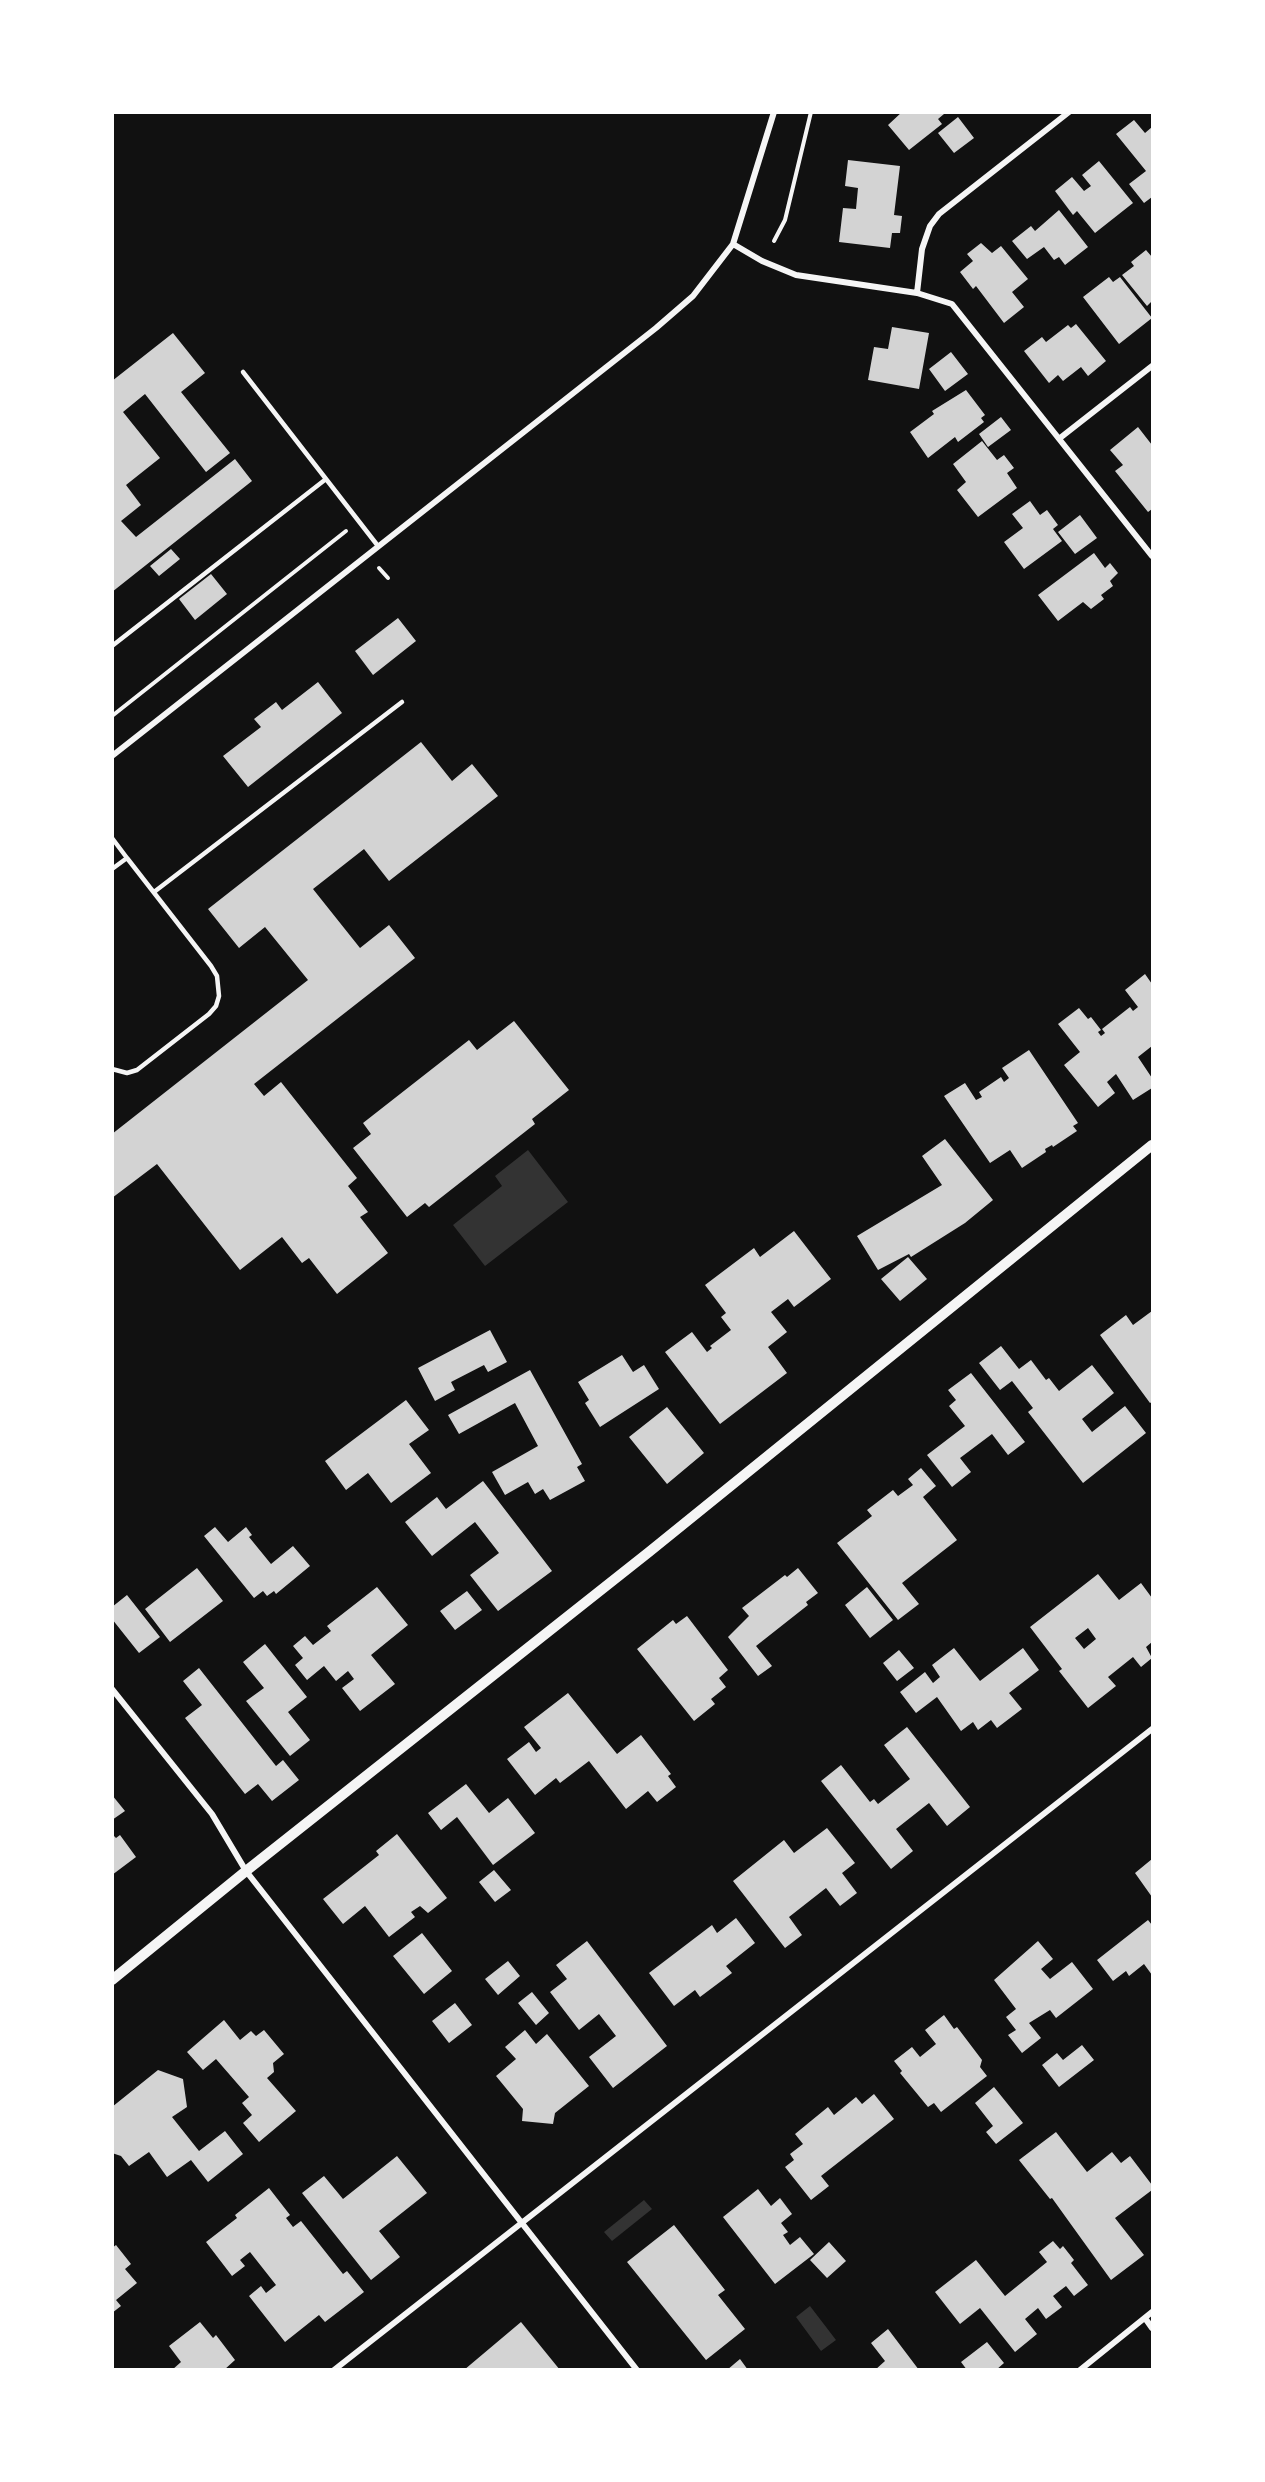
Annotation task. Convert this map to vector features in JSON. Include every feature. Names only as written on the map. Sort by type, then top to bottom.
[{"type":"street","points":[[112,756],[656,328],[693,296],[734,244],[774,112]]},
{"type":"street","points":[[917,293],[922,249],[930,225],[939,214],[1069,112]]},
{"type":"street","points":[[734,244],[762,261],[796,274],[917,293],[952,304],[1152,556]]},
{"type":"street","points":[[1060,438],[1152,366]]},
{"type":"street","points":[[112,1980],[246,1870],[649,1552],[1152,1145]]},
{"type":"street","points":[[112,1689],[212,1814],[246,1870],[637,2370]]},
{"type":"street","points":[[334,2370],[1152,1729]]},
{"type":"street","points":[[1080,2370],[1152,2312]]},
{"type":"street","points":[[1145,2318],[1152,2328]]},
{"type":"lane","points":[[243,372],[378,546]]},
{"type":"lane","points":[[112,646],[326,479]]},
{"type":"lane","points":[[154,892],[402,702]]},
{"type":"lane","points":[[112,838],[211,966],[217,976],[219,996],[216,1006],[208,1014],[137,1070],[127,1073],[112,1069]]},
{"type":"lane","points":[[112,869],[127,858]]},
{"type":"path","points":[[774,241],[784,220],[811,112]]},
{"type":"path","points":[[112,716],[348,530]]},
{"type":"path","points":[[379,568],[388,578]]},
{"type":"shaded area","points":[[528,1150],[568,1202],[485,1266],[453,1225],[502,1186],[495,1176]]},
{"type":"shaded area","points":[[644,2200],[652,2209],[612,2241],[604,2232]]},
{"type":"shaded area","points":[[810,2306],[836,2340],[821,2351],[796,2317]]},
{"type":"building","points":[[902,112],[943,112],[944,114],[938,119],[942,124],[909,150],[888,125]]},
{"type":"building","points":[[958,117],[974,138],[954,153],[938,133]]},
{"type":"building","points":[[1134,120],[1145,133],[1152,127],[1152,197],[1144,203],[1129,184],[1146,171],[1116,134]]},
{"type":"building","points":[[848,160],[900,166],[894,215],[902,216],[900,233],[892,233],[890,248],[839,242],[843,208],[856,209],[858,188],[845,186]]},
{"type":"building","points":[[1099,161],[1133,203],[1095,233],[1077,211],[1073,215],[1055,191],[1072,177],[1084,191],[1091,186],[1082,175]]},
{"type":"building","points":[[1059,210],[1088,247],[1065,265],[1059,257],[1054,260],[1044,247],[1027,259],[1012,241],[1031,226],[1035,231]]},
{"type":"building","points":[[981,243],[992,253],[1001,246],[1028,279],[1012,292],[1024,307],[1004,323],[976,286],[973,289],[960,272],[973,261],[967,254]]},
{"type":"building","points":[[1146,250],[1152,257],[1152,301],[1147,306],[1122,275],[1134,266],[1131,262]]},
{"type":"building","points":[[1109,277],[1113,282],[1120,277],[1152,318],[1119,344],[1083,297]]},
{"type":"building","points":[[1076,324],[1106,361],[1088,376],[1081,367],[1063,381],[1058,375],[1049,383],[1024,351],[1042,337],[1046,342],[1068,325],[1071,328]]},
{"type":"building","points":[[892,327],[929,333],[919,389],[868,380],[874,347],[888,349]]},
{"type":"building","points":[[173,333],[205,373],[181,392],[230,453],[206,472],[145,394],[123,412],[160,458],[126,485],[141,505],[121,521],[136,537],[235,459],[252,481],[112,592],[112,381]]},
{"type":"building","points":[[951,352],[968,374],[945,391],[929,369]]},
{"type":"building","points":[[966,390],[985,415],[981,418],[984,422],[958,442],[955,437],[928,458],[910,432],[934,414],[932,411]]},
{"type":"building","points":[[1001,417],[1011,430],[988,447],[979,434]]},
{"type":"building","points":[[1138,427],[1152,445],[1152,509],[1148,512],[1115,471],[1123,465],[1110,450]]},
{"type":"building","points":[[982,441],[997,460],[1004,455],[1014,468],[1007,473],[1017,488],[978,517],[957,490],[966,482],[953,464]]},
{"type":"building","points":[[1030,501],[1040,515],[1047,510],[1058,525],[1053,529],[1062,541],[1024,569],[1004,542],[1023,528],[1012,514]]},
{"type":"building","points":[[1080,515],[1097,538],[1075,554],[1058,532]]},
{"type":"building","points":[[171,549],[180,559],[159,576],[150,566]]},
{"type":"building","points":[[1094,553],[1105,568],[1110,563],[1118,573],[1110,581],[1113,586],[1101,595],[1104,599],[1091,609],[1083,602],[1058,621],[1038,595]]},
{"type":"building","points":[[211,574],[227,594],[195,620],[179,599]]},
{"type":"building","points":[[398,618],[416,641],[373,675],[355,651]]},
{"type":"building","points":[[318,682],[342,713],[248,787],[223,756],[261,727],[254,719],[276,702],[282,710]]},
{"type":"building","points":[[421,742],[452,781],[472,764],[498,796],[389,881],[364,849],[313,889],[360,948],[389,925],[415,958],[254,1084],[264,1096],[281,1082],[357,1178],[348,1186],[368,1212],[360,1217],[388,1253],[337,1294],[309,1258],[302,1263],[282,1237],[240,1270],[157,1164],[112,1198],[112,1134],[308,980],[265,927],[239,948],[208,909]]},
{"type":"building","points":[[1145,974],[1152,984],[1152,1046],[1138,1057],[1152,1078],[1152,1088],[1133,1100],[1116,1074],[1107,1082],[1115,1093],[1098,1107],[1064,1065],[1080,1052],[1058,1024],[1079,1008],[1088,1019],[1091,1017],[1101,1030],[1098,1032],[1101,1036],[1105,1033],[1102,1029],[1130,1007],[1133,1011],[1138,1007],[1125,990]]},
{"type":"building","points":[[514,1021],[569,1090],[532,1119],[535,1124],[429,1207],[425,1203],[407,1217],[353,1148],[371,1134],[363,1123],[469,1040],[477,1050]]},
{"type":"building","points":[[1029,1050],[1078,1123],[1073,1126],[1077,1131],[1053,1147],[1052,1145],[1045,1149],[1046,1152],[1022,1168],[1010,1150],[990,1163],[944,1096],[965,1083],[976,1100],[982,1097],[979,1092],[1001,1077],[1004,1082],[1009,1078],[1002,1068]]},
{"type":"building","points":[[945,1139],[993,1200],[965,1223],[911,1257],[909,1254],[878,1270],[857,1236],[942,1185],[922,1156]]},
{"type":"building","points":[[794,1231],[831,1279],[794,1307],[788,1299],[771,1312],[787,1332],[768,1347],[787,1373],[720,1424],[665,1352],[692,1332],[707,1352],[712,1348],[710,1346],[731,1330],[721,1317],[726,1313],[705,1285],[754,1248],[760,1257]]},
{"type":"building","points":[[908,1257],[927,1279],[900,1301],[881,1279]]},
{"type":"building","points":[[1152,1311],[1152,1402],[1150,1403],[1100,1335],[1126,1315],[1133,1325]]},
{"type":"building","points":[[490,1330],[507,1362],[488,1372],[484,1365],[451,1382],[455,1390],[435,1401],[418,1368]]},
{"type":"building","points":[[1001,1346],[1019,1369],[1031,1360],[1046,1380],[1049,1378],[1059,1391],[1092,1365],[1114,1393],[1082,1419],[1092,1432],[1125,1406],[1146,1433],[1083,1483],[1028,1412],[1033,1408],[1012,1381],[1000,1390],[979,1363]]},
{"type":"building","points":[[622,1355],[633,1372],[644,1365],[659,1389],[600,1427],[585,1403],[589,1400],[578,1382]]},
{"type":"building","points":[[530,1370],[582,1464],[577,1467],[585,1481],[550,1500],[543,1489],[535,1494],[528,1482],[505,1495],[492,1472],[538,1446],[515,1403],[459,1434],[448,1415]]},
{"type":"building","points":[[971,1373],[1025,1442],[1008,1455],[992,1434],[960,1458],[971,1472],[952,1487],[927,1455],[965,1426],[949,1406],[956,1400],[948,1390]]},
{"type":"building","points":[[406,1400],[429,1430],[409,1444],[431,1473],[391,1503],[368,1473],[346,1490],[325,1461]]},
{"type":"building","points":[[667,1407],[704,1453],[667,1484],[629,1437]]},
{"type":"building","points":[[921,1468],[936,1486],[923,1497],[957,1540],[902,1583],[919,1604],[898,1620],[837,1543],[872,1516],[867,1510],[893,1490],[898,1496],[913,1485],[908,1479]]},
{"type":"building","points":[[483,1481],[552,1571],[498,1611],[470,1575],[499,1553],[475,1522],[432,1556],[405,1522],[437,1497],[446,1509]]},
{"type":"building","points":[[215,1527],[228,1542],[246,1527],[252,1535],[249,1537],[271,1564],[293,1546],[310,1566],[276,1594],[274,1591],[267,1596],[263,1591],[254,1598],[204,1536]]},
{"type":"building","points":[[197,1568],[223,1601],[170,1642],[145,1609]]},
{"type":"building","points":[[798,1568],[818,1593],[806,1602],[808,1605],[756,1646],[772,1666],[758,1676],[728,1637],[749,1616],[742,1608],[785,1575],[787,1577]]},
{"type":"building","points":[[1098,1574],[1119,1600],[1141,1583],[1152,1598],[1152,1642],[1146,1647],[1152,1658],[1141,1667],[1133,1657],[1108,1677],[1116,1686],[1088,1708],[1059,1671],[1062,1669],[1030,1627]],"holes":[[[1088,1628],[1096,1639],[1084,1649],[1075,1638]]]},
{"type":"building","points":[[377,1587],[408,1625],[371,1655],[395,1684],[360,1711],[342,1688],[354,1679],[348,1671],[336,1681],[324,1666],[307,1680],[295,1665],[303,1658],[293,1646],[305,1636],[313,1645],[331,1631],[327,1626]]},
{"type":"building","points":[[867,1587],[893,1620],[870,1638],[845,1605]]},
{"type":"building","points":[[467,1591],[482,1610],[455,1630],[440,1611]]},
{"type":"building","points":[[127,1595],[160,1637],[139,1653],[112,1619],[112,1607]]},
{"type":"building","points":[[687,1616],[728,1670],[719,1678],[726,1687],[711,1699],[715,1704],[694,1721],[637,1649],[673,1620],[676,1624]]},
{"type":"building","points":[[265,1644],[307,1697],[288,1712],[310,1740],[290,1756],[246,1701],[264,1688],[243,1662]]},
{"type":"building","points":[[954,1648],[980,1681],[1023,1648],[1039,1670],[1009,1693],[1022,1709],[997,1728],[991,1720],[978,1730],[973,1722],[961,1731],[937,1697],[916,1713],[900,1692],[925,1672],[933,1683],[940,1677],[932,1665]]},
{"type":"building","points":[[899,1650],[914,1668],[897,1681],[883,1663]]},
{"type":"building","points":[[199,1668],[276,1766],[283,1760],[299,1780],[272,1801],[258,1784],[245,1794],[185,1718],[202,1705],[183,1681]]},
{"type":"building","points":[[568,1693],[617,1754],[641,1735],[671,1774],[668,1776],[676,1787],[657,1802],[648,1791],[626,1809],[589,1761],[560,1783],[556,1778],[535,1795],[507,1759],[529,1742],[536,1752],[541,1748],[524,1727]]},
{"type":"building","points":[[907,1727],[970,1807],[947,1826],[929,1803],[896,1829],[913,1851],[891,1869],[821,1781],[841,1765],[870,1802],[874,1799],[878,1804],[910,1779],[884,1745]]},
{"type":"building","points":[[466,1784],[489,1813],[508,1798],[535,1833],[493,1865],[457,1817],[441,1830],[428,1813]]},
{"type":"building","points":[[112,1795],[125,1811],[112,1820]]},
{"type":"building","points":[[827,1828],[855,1863],[842,1873],[857,1893],[840,1906],[826,1888],[789,1917],[802,1935],[785,1948],[733,1881],[784,1840],[794,1853]]},
{"type":"building","points":[[112,1834],[116,1838],[120,1835],[136,1857],[112,1875]]},
{"type":"building","points":[[397,1834],[447,1898],[428,1913],[420,1906],[411,1912],[415,1917],[389,1937],[365,1906],[343,1924],[323,1899],[379,1855],[376,1851]]},
{"type":"building","points":[[1152,1859],[1152,1897],[1135,1873]]},
{"type":"building","points":[[494,1870],[511,1890],[495,1902],[479,1882]]},
{"type":"building","points":[[736,1918],[755,1943],[726,1966],[732,1973],[700,1997],[695,1990],[674,2006],[649,1973],[712,1925],[717,1933]]},
{"type":"building","points":[[1148,1920],[1152,1925],[1152,1975],[1144,1964],[1129,1976],[1126,1971],[1113,1981],[1097,1960]]},
{"type":"building","points":[[422,1933],[452,1971],[424,1994],[393,1956]]},
{"type":"building","points":[[587,1941],[667,2046],[613,2088],[589,2057],[616,2036],[599,2014],[579,2030],[550,1992],[567,1979],[556,1965]]},
{"type":"building","points":[[1038,1941],[1053,1959],[1041,1969],[1050,1979],[1072,1962],[1093,1989],[1056,2018],[1050,2010],[1029,2023],[1041,2038],[1022,2053],[1008,2035],[1016,2030],[1006,2017],[1016,2009],[994,1980]]},
{"type":"building","points":[[508,1961],[520,1976],[498,1995],[485,1979]]},
{"type":"building","points":[[532,1992],[549,2013],[536,2025],[518,2003]]},
{"type":"building","points":[[455,2003],[472,2025],[449,2043],[432,2021]]},
{"type":"building","points":[[944,2015],[954,2029],[957,2027],[982,2060],[980,2067],[987,2076],[941,2112],[934,2103],[928,2107],[900,2073],[902,2071],[894,2061],[912,2047],[920,2057],[936,2044],[925,2030]]},
{"type":"building","points":[[224,2020],[240,2040],[251,2031],[256,2036],[264,2030],[284,2054],[273,2063],[274,2072],[267,2078],[296,2111],[259,2142],[243,2123],[252,2115],[242,2103],[249,2097],[216,2059],[203,2070],[187,2052]]},
{"type":"building","points":[[525,2030],[536,2044],[547,2034],[589,2086],[555,2113],[553,2124],[522,2121],[523,2109],[496,2076],[516,2059],[505,2047]]},
{"type":"building","points":[[1082,2045],[1094,2060],[1059,2087],[1042,2065],[1057,2053],[1063,2060]]},
{"type":"building","points":[[158,2070],[183,2079],[187,2107],[172,2117],[199,2151],[225,2131],[243,2154],[208,2182],[191,2160],[167,2177],[149,2152],[129,2166],[121,2156],[112,2153],[112,2107]]},
{"type":"building","points":[[994,2087],[1023,2123],[996,2144],[986,2132],[993,2126],[975,2103]]},
{"type":"building","points":[[874,2094],[894,2119],[821,2176],[829,2186],[811,2200],[785,2167],[794,2160],[790,2154],[803,2144],[795,2134],[828,2107],[834,2115],[856,2097],[862,2104]]},
{"type":"building","points":[[1056,2132],[1087,2172],[1112,2152],[1121,2163],[1130,2156],[1152,2185],[1152,2190],[1115,2218],[1144,2255],[1111,2280],[1052,2198],[1050,2199],[1019,2160]]},
{"type":"building","points":[[397,2156],[427,2193],[379,2231],[400,2257],[371,2280],[302,2193],[324,2176],[343,2199]]},
{"type":"building","points":[[269,2188],[290,2215],[286,2218],[293,2227],[301,2221],[343,2274],[347,2271],[364,2292],[325,2322],[319,2315],[285,2342],[249,2296],[261,2286],[266,2293],[276,2285],[250,2252],[240,2260],[245,2266],[232,2276],[206,2242],[237,2218],[235,2215]]},
{"type":"building","points":[[758,2189],[771,2206],[780,2198],[792,2214],[781,2223],[788,2232],[783,2235],[790,2245],[800,2237],[814,2254],[775,2284],[723,2217]]},
{"type":"building","points":[[674,2225],[725,2290],[718,2295],[745,2329],[706,2360],[627,2262]]},
{"type":"building","points":[[1053,2241],[1060,2249],[1063,2246],[1074,2260],[1071,2263],[1088,2285],[1074,2296],[1066,2286],[1053,2296],[1062,2307],[1046,2319],[1038,2308],[1025,2319],[1037,2334],[1015,2352],[980,2308],[960,2324],[935,2292],[976,2260],[1005,2296],[1047,2262],[1039,2252]]},
{"type":"building","points":[[829,2242],[846,2261],[827,2278],[810,2260]]},
{"type":"building","points":[[116,2245],[131,2264],[125,2269],[137,2283],[116,2300],[121,2306],[112,2313],[112,2248]]},
{"type":"building","points":[[200,2322],[213,2338],[216,2335],[235,2360],[224,2370],[172,2370],[181,2362],[169,2346]]},
{"type":"building","points":[[521,2322],[560,2370],[464,2370]]},
{"type":"building","points":[[888,2329],[919,2370],[875,2370],[885,2361],[871,2343]]},
{"type":"building","points":[[987,2342],[1004,2363],[996,2370],[967,2370],[961,2362]]},
{"type":"building","points":[[740,2359],[748,2370],[727,2370]]}]
